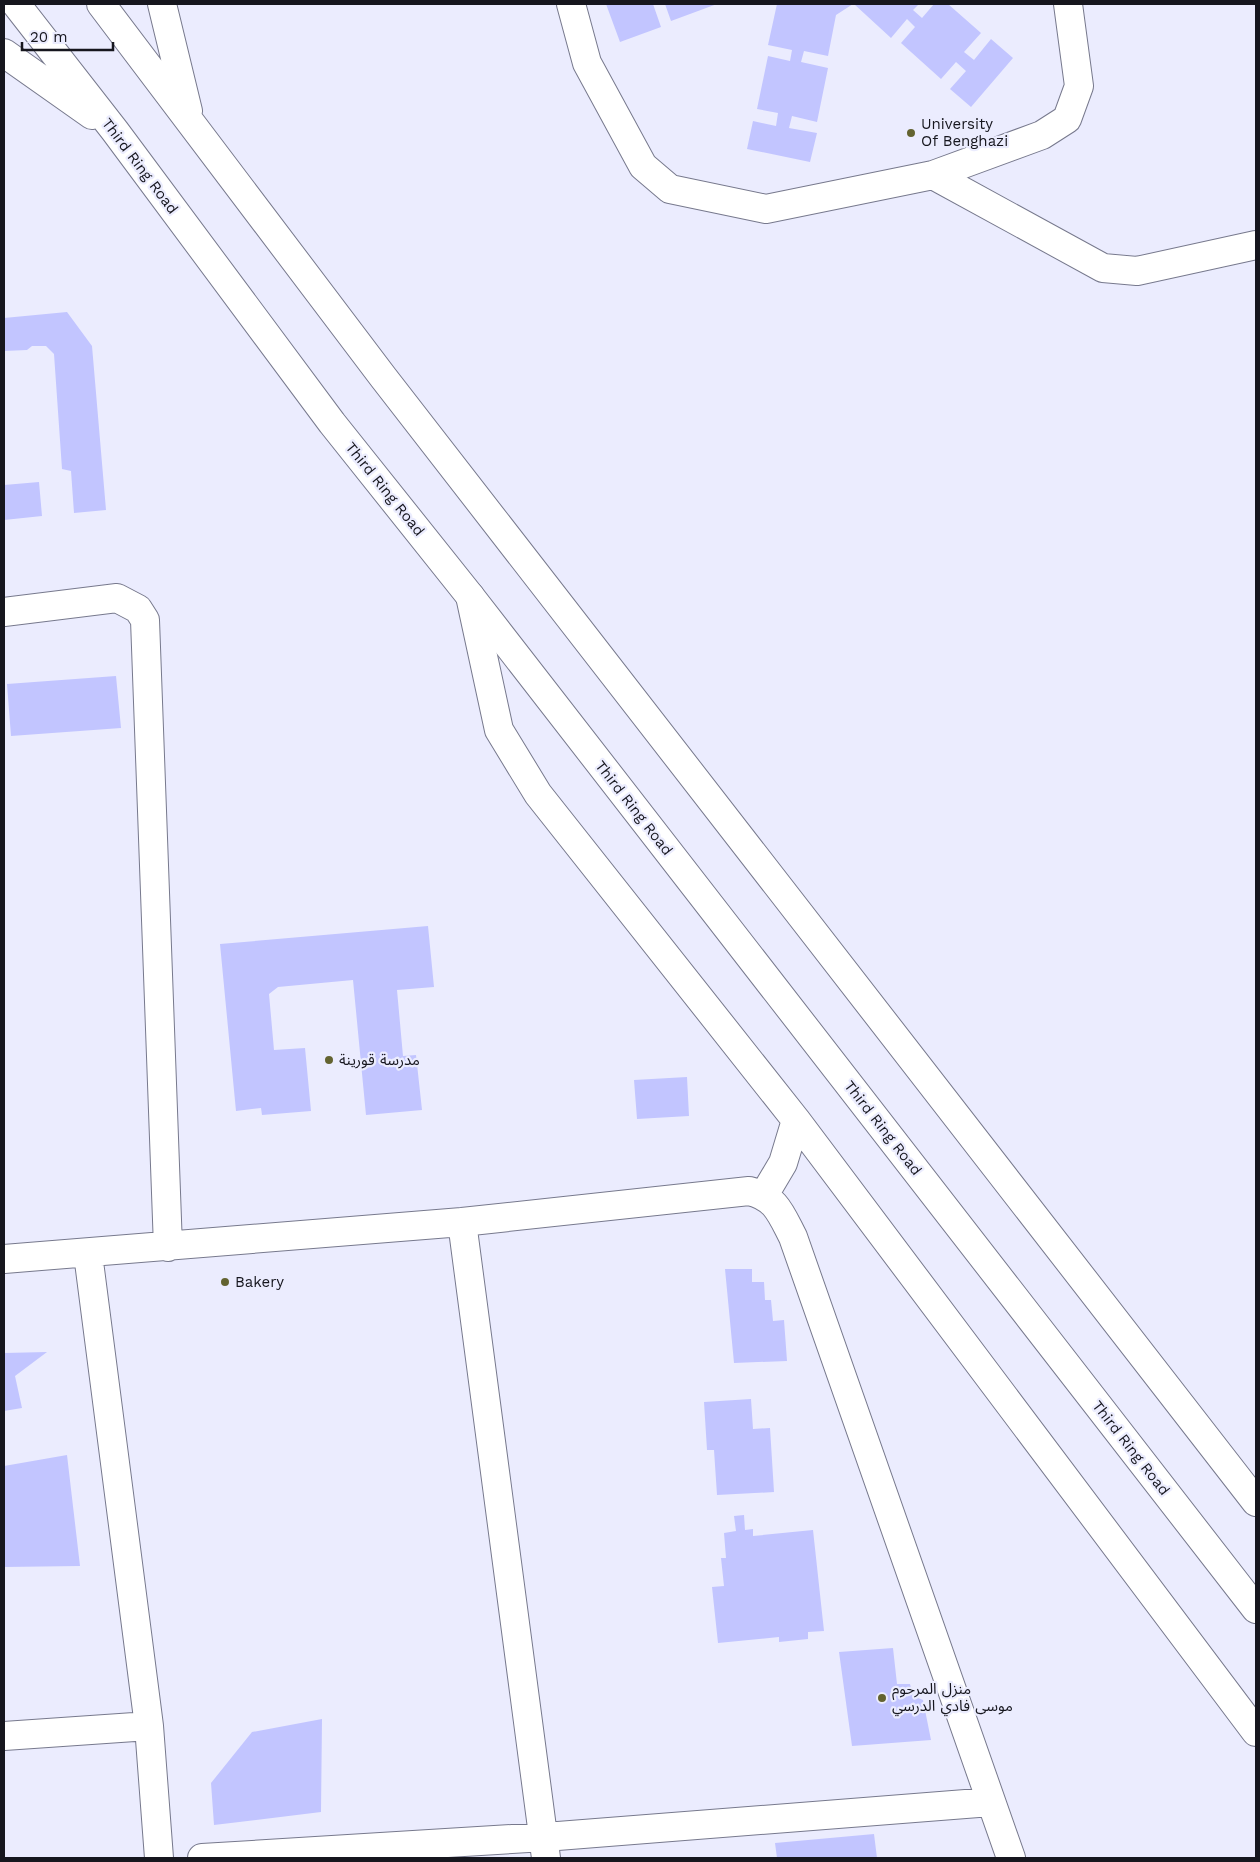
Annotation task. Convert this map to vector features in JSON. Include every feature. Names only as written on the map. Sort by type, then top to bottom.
[{"type":"main road","name":"Third Ring Road","points":[[16,4],[115,131],[332,423],[470,596],[1256,1609]]},
{"type":"main road","points":[[101,4],[383,377],[1256,1502]]},
{"type":"main road","points":[[162,4],[190,120]]},
{"type":"main road","points":[[571,4],[587,62],[643,166],[670,189],[766,209],[933,174],[1042,135],[1067,119],[1079,86],[1068,4]]},
{"type":"main road","points":[[4,53],[115,131]]},
{"type":"main road","points":[[933,174],[1103,268],[1137,270],[1256,245]]},
{"type":"main road","points":[[470,596],[499,730],[533,786],[796,1120],[1256,1732]]},
{"type":"main road","points":[[4,612],[117,598],[138,609],[145,620],[168,1247]]},
{"type":"main road","points":[[764,1195],[784,1163],[796,1120]]},
{"type":"main road","points":[[4,1259],[88,1254],[462,1222],[749,1191],[764,1195],[776,1205],[793,1237],[1011,1858]]},
{"type":"main road","points":[[462,1222],[546,1848]]},
{"type":"main road","points":[[88,1254],[149,1726],[159,1858]]},
{"type":"main road","points":[[4,1736],[149,1726]]},
{"type":"main road","points":[[202,1858],[546,1848],[991,1802]]},
{"type":"building","points":[[606,4],[653,4],[661,27],[620,42]]},
{"type":"building","points":[[665,4],[717,4],[671,21]]},
{"type":"building","points":[[777,4],[853,4],[836,15],[828,56],[804,51],[801,62],[828,68],[817,122],[792,116],[789,128],[817,133],[810,162],[747,149],[753,121],[776,126],[778,113],[757,109],[768,56],[790,61],[792,50],[768,45]]},
{"type":"building","points":[[854,4],[919,4],[913,10],[922,18],[934,4],[948,4],[981,33],[964,52],[974,60],[991,39],[1013,58],[971,107],[950,89],[966,71],[956,62],[941,79],[901,43],[915,27],[907,19],[891,38]]},
{"type":"building","points":[[67,312],[92,346],[106,510],[74,513],[71,471],[62,469],[54,354],[46,346],[32,346],[27,350],[4,351],[4,318]]},
{"type":"building","points":[[39,482],[42,516],[4,520],[4,485]]},
{"type":"building","points":[[116,676],[121,728],[11,736],[7,684]]},
{"type":"building","points":[[428,926],[434,987],[397,990],[403,1056],[416,1055],[422,1110],[366,1115],[353,980],[278,987],[269,994],[274,1050],[305,1048],[311,1111],[262,1115],[261,1108],[236,1111],[220,944]]},
{"type":"building","points":[[687,1077],[689,1116],[637,1119],[634,1080]]},
{"type":"building","points":[[725,1269],[752,1269],[752,1282],[764,1282],[765,1300],[771,1300],[773,1321],[784,1320],[787,1361],[734,1363]]},
{"type":"building","points":[[47,1352],[15,1376],[22,1408],[4,1411],[4,1353]]},
{"type":"building","points":[[751,1399],[753,1429],[770,1428],[774,1492],[717,1495],[714,1450],[707,1450],[704,1402]]},
{"type":"building","points":[[67,1455],[80,1566],[4,1567],[4,1466]]},
{"type":"building","points":[[744,1515],[745,1530],[753,1529],[753,1536],[813,1530],[824,1631],[808,1632],[808,1639],[779,1642],[779,1637],[718,1643],[712,1587],[724,1586],[721,1558],[726,1558],[724,1533],[736,1531],[734,1516]]},
{"type":"building","name":"منزل المرحوم موسى فادي الدرسي","points":[[893,1648],[897,1684],[910,1684],[913,1696],[923,1700],[931,1740],[852,1746],[839,1652]]},
{"type":"building","points":[[322,1719],[321,1812],[214,1825],[211,1783],[252,1732]]},
{"type":"building","points":[[874,1834],[877,1858],[777,1858],[775,1843]]},
{"type":"place","name":"University Of Benghazi","points":[[911,133]]},
{"type":"place","name":"مدرسة قورينة","points":[[329,1060]]},
{"type":"place","name":"Bakery","points":[[225,1282]]},
{"type":"place","name":"منزل المرحوم موسى فادي الدرسي","points":[[882,1698]]}]
